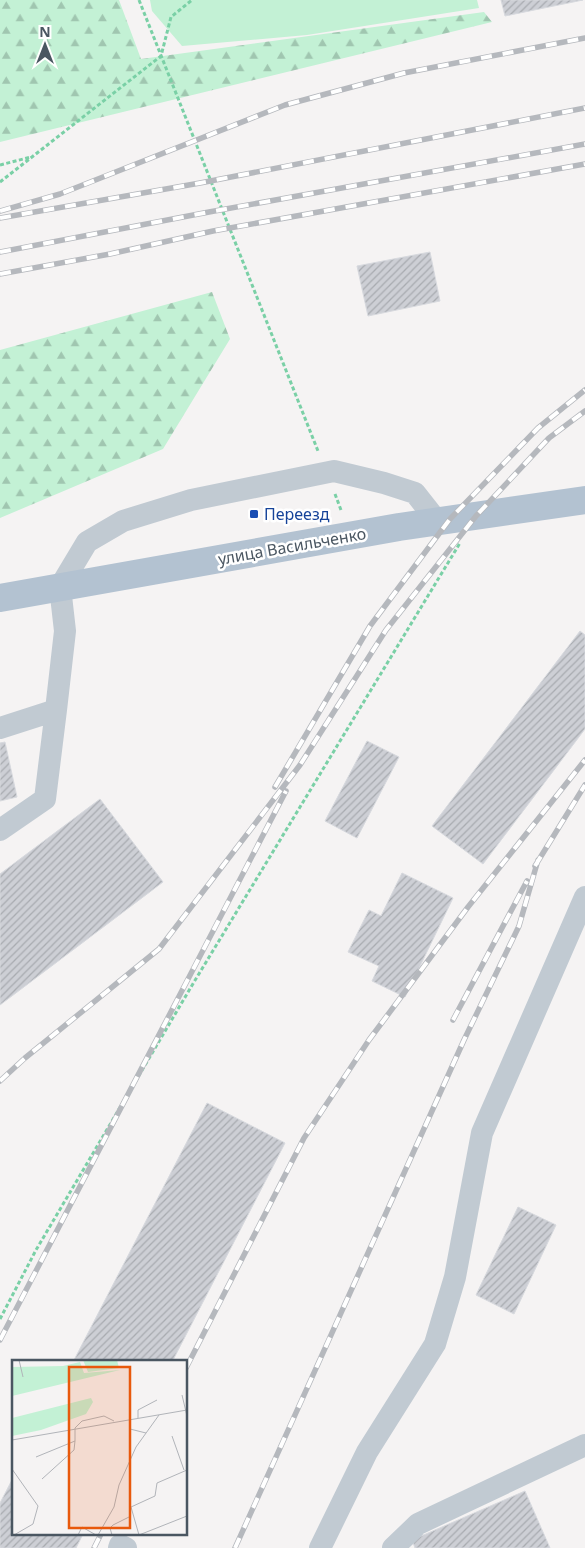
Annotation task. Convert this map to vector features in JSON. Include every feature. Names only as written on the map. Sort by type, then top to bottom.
[{"type":"main road","name":"улица Васильченко","points":[[0,598],[437,520],[585,500]]},
{"type":"lane","points":[[0,830],[45,799],[66,631],[60,588],[87,542],[123,521],[190,500],[334,471],[384,483],[415,493],[437,520]]},
{"type":"lane","points":[[0,728],[56,710]]},
{"type":"lane","points":[[320,1548],[367,1452],[435,1344],[455,1277],[482,1133],[585,897]]},
{"type":"lane","points":[[393,1548],[418,1524],[585,1445]]},
{"type":"lane","points":[[119,1548],[120,1545],[126,1548]]},
{"type":"path","points":[[139,0],[341,510]]},
{"type":"path","points":[[0,182],[161,56],[172,17],[192,0]]},
{"type":"path","points":[[0,165],[33,156]]},
{"type":"path","points":[[0,1319],[36,1250],[194,982],[462,540]]},
{"type":"green space","points":[[0,0],[119,0],[141,59],[484,12],[492,22],[0,142]]},
{"type":"green space","points":[[150,0],[477,0],[479,8],[307,35],[182,46],[152,11]]},
{"type":"green space","points":[[212,292],[230,339],[163,449],[0,518],[0,350]]},
{"type":"building","points":[[501,0],[583,0],[505,16]]},
{"type":"building","points":[[430,252],[440,301],[368,316],[357,266]]},
{"type":"building","points":[[580,631],[585,635],[585,729],[483,864],[432,826]]},
{"type":"building","points":[[367,741],[399,757],[357,838],[325,821]]},
{"type":"building","points":[[5,742],[17,797],[0,801],[0,743]]},
{"type":"building","points":[[100,799],[163,882],[0,1005],[0,874]]},
{"type":"building","points":[[402,873],[453,898],[405,997],[372,981],[379,966],[348,952],[369,910],[381,916]]},
{"type":"building","points":[[207,1103],[285,1143],[173,1360],[74,1360]]},
{"type":"building","points":[[518,1207],[556,1225],[514,1314],[476,1295]]},
{"type":"building","points":[[12,1480],[12,1536],[82,1536],[76,1548],[0,1548],[0,1503]]},
{"type":"building","points":[[525,1491],[550,1548],[415,1548],[412,1540]]},
{"type":"railway","points":[[0,211],[60,194],[285,105],[404,73],[585,38]]},
{"type":"railway","points":[[0,218],[200,183],[585,108]]},
{"type":"railway","points":[[0,252],[585,144]]},
{"type":"railway","points":[[0,274],[110,254],[213,231],[585,164]]},
{"type":"railway","points":[[275,787],[370,626],[450,519],[538,428],[585,390]]},
{"type":"railway","points":[[0,1081],[25,1058],[159,949],[300,765],[386,630],[476,516],[549,438],[585,411]]},
{"type":"railway","points":[[188,1364],[304,1138],[369,1040],[468,907],[585,760]]},
{"type":"railway","points":[[535,866],[585,785]]},
{"type":"railway","points":[[0,1340],[286,791]]},
{"type":"railway","points":[[235,1548],[464,1040],[519,926],[538,860]]},
{"type":"railway","points":[[453,1020],[527,881]]},
{"type":"railway","points":[[94,1548],[100,1536]]},
{"type":"place","name":"Переезд","points":[[254,514]]}]
